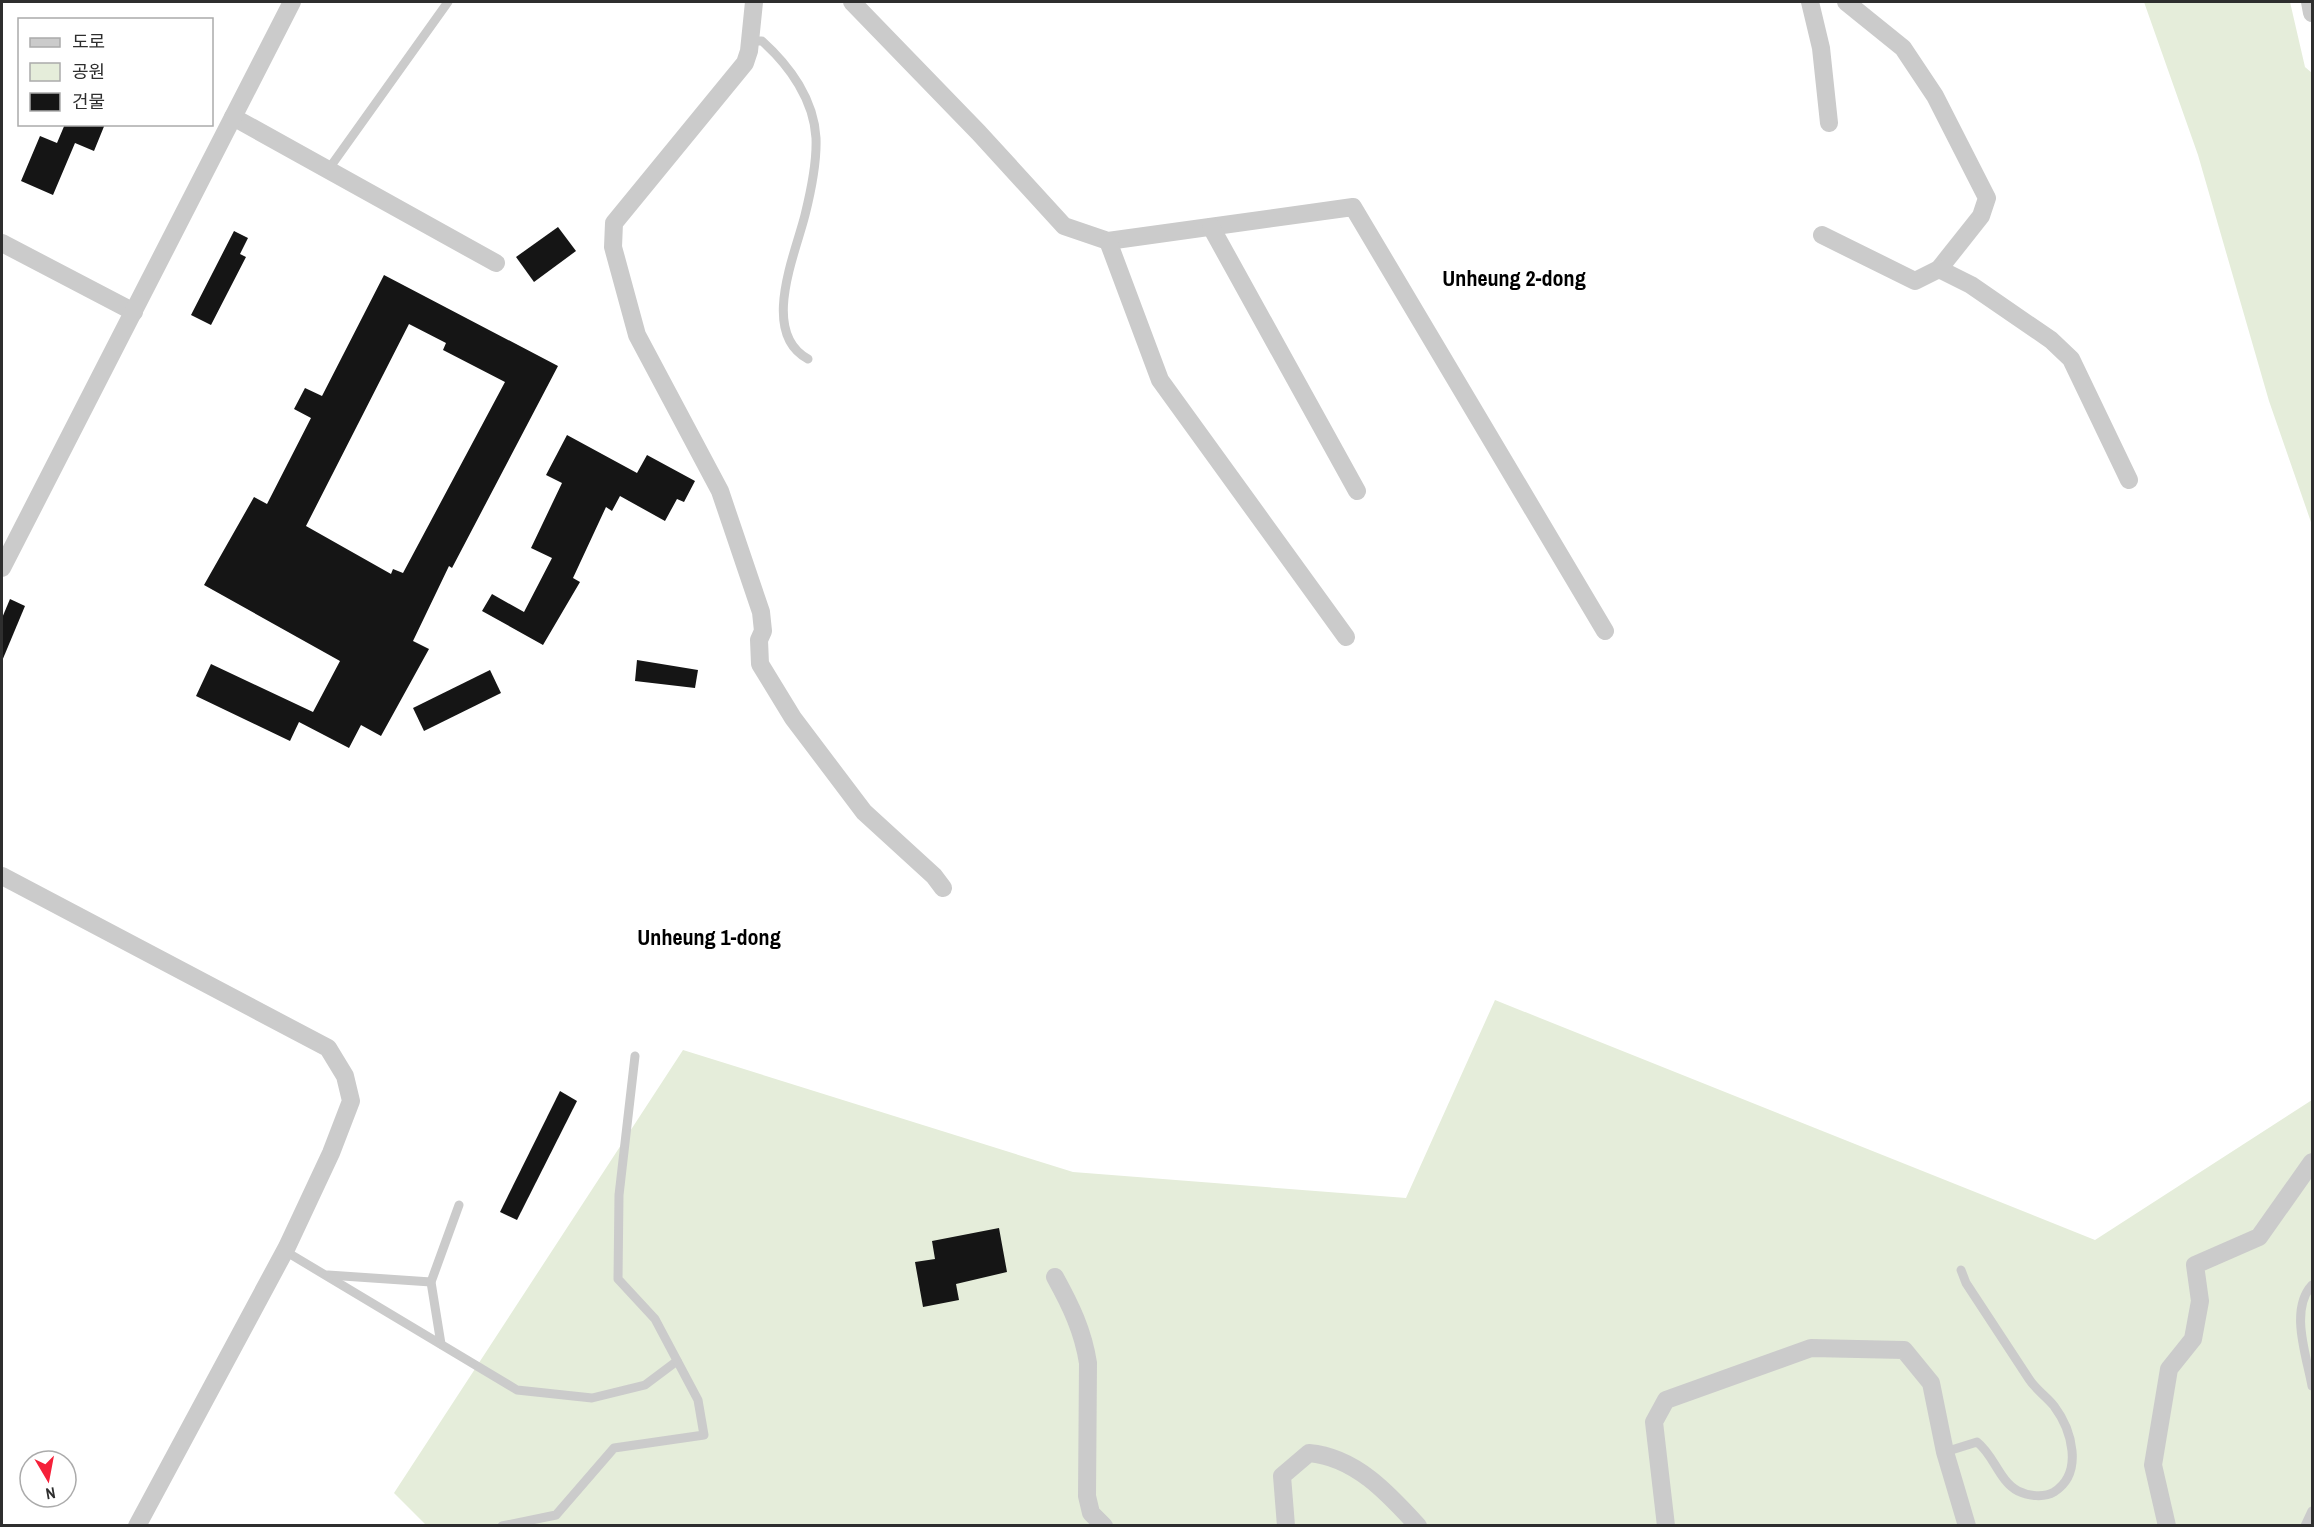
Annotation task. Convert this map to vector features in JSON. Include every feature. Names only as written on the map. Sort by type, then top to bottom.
[{"type":"street","points":[[2,568],[292,2]]},
{"type":"street","points":[[754,2],[745,63],[614,223],[614,248],[623,292],[637,335],[720,490],[763,620],[759,651],[760,664],[792,718],[864,812],[934,876],[943,888]]},
{"type":"street","points":[[852,2],[979,133],[1064,226],[1108,241],[1353,207],[1605,631]]},
{"type":"street","points":[[1810,2],[1821,48],[1829,123]]},
{"type":"street","points":[[1822,235],[1915,281],[1939,269],[1981,216],[1987,198],[1935,96],[1903,48],[1846,2]]},
{"type":"street","points":[[2310,2],[2313,13]]},
{"type":"street","points":[[233,117],[496,264]]},
{"type":"street","points":[[1211,227],[1357,491]]},
{"type":"street","points":[[1108,241],[1160,380],[1346,637]]},
{"type":"street","points":[[2,243],[134,312]]},
{"type":"street","points":[[1939,269],[1971,285],[2051,340],[2071,359],[2129,480]]},
{"type":"street","points":[[2,876],[327,1048],[345,1076],[351,1101],[331,1153],[285,1251],[137,1526]]},
{"type":"street","points":[[2167,1526],[2153,1465],[2169,1369],[2193,1339],[2200,1301],[2195,1265],[2259,1238],[2313,1162]]},
{"type":"street","points":[[1055,1277],[1079,1321],[1085,1342],[1088,1363],[1087,1496],[1091,1513],[1104,1526]]},
{"type":"street","points":[[1666,1526],[1654,1422],[1666,1400],[1811,1348],[1904,1350],[1931,1383],[1945,1452],[1967,1526]]},
{"type":"street","points":[[1286,1526],[1282,1476],[1309,1453],[1328,1455],[1347,1463],[1376,1483],[1418,1526]]},
{"type":"lane","points":[[328,170],[448,2]]},
{"type":"lane","points":[[749,41],[762,41],[787,66],[807,103],[814,125],[815,159],[805,216],[792,258],[783,314],[790,342],[797,353],[808,359]]},
{"type":"lane","points":[[502,1526],[555,1515],[614,1449],[704,1435],[698,1400],[655,1319],[618,1279],[620,1195],[635,1056]]},
{"type":"lane","points":[[441,1344],[431,1282],[459,1204]]},
{"type":"lane","points":[[285,1251],[517,1390],[592,1398],[645,1385],[677,1361]]},
{"type":"lane","points":[[1945,1452],[1967,1443],[1977,1442],[1986,1449],[2009,1483],[2018,1491],[2042,1496],[2051,1494],[2061,1487],[2073,1461],[2068,1435],[2054,1406],[2034,1388],[1966,1283],[1960,1270]]},
{"type":"lane","points":[[325,1275],[431,1282]]},
{"type":"lane","points":[[2313,1285],[2306,1296],[2300,1316],[2313,1386]]},
{"type":"lane","points":[[2305,1526],[2313,1511]]},
{"type":"green space","points":[[2144,2],[2290,2],[2305,67],[2312,73],[2312,525],[2269,401],[2198,155]]},
{"type":"green space","points":[[1495,1000],[2095,1240],[2312,1100],[2312,1525],[427,1526],[394,1493],[683,1050],[1073,1172],[1406,1198]]},
{"type":"building","points":[[64,126],[104,126],[94,151],[75,143],[53,195],[21,181],[40,136],[57,143]]},
{"type":"building","points":[[558,227],[576,251],[534,282],[516,257]]},
{"type":"building","points":[[234,231],[248,238],[240,254],[246,257],[211,325],[191,315]]},
{"type":"building","points":[[384,275],[558,366],[452,568],[449,566],[413,641],[429,649],[381,736],[361,725],[349,748],[299,722],[290,741],[196,696],[211,664],[313,712],[340,661],[204,585],[254,497],[267,504],[311,418],[294,409],[305,388],[322,396]],"holes":[[[409,324],[446,343],[443,350],[505,382],[403,573],[393,569],[391,574],[306,526]]]},
{"type":"building","points":[[567,435],[637,473],[647,455],[695,481],[684,502],[677,499],[665,521],[620,496],[612,511],[606,507],[573,578],[580,582],[543,645],[482,611],[492,594],[524,612],[552,558],[531,548],[562,483],[546,475]]},
{"type":"building","points":[[10,599],[25,606],[2,661],[2,618]]},
{"type":"building","points":[[637,660],[698,670],[695,688],[635,681]]},
{"type":"building","points":[[490,670],[501,693],[424,731],[413,708]]},
{"type":"building","points":[[560,1091],[577,1101],[517,1220],[500,1212]]},
{"type":"building","points":[[999,1228],[1007,1272],[956,1284],[959,1300],[923,1307],[915,1262],[935,1259],[932,1241]]},
{"type":"district","name":"Unheung 2-dong","points":[[1514,278]]},
{"type":"district","name":"Unheung 1-dong","points":[[709,937]]}]
